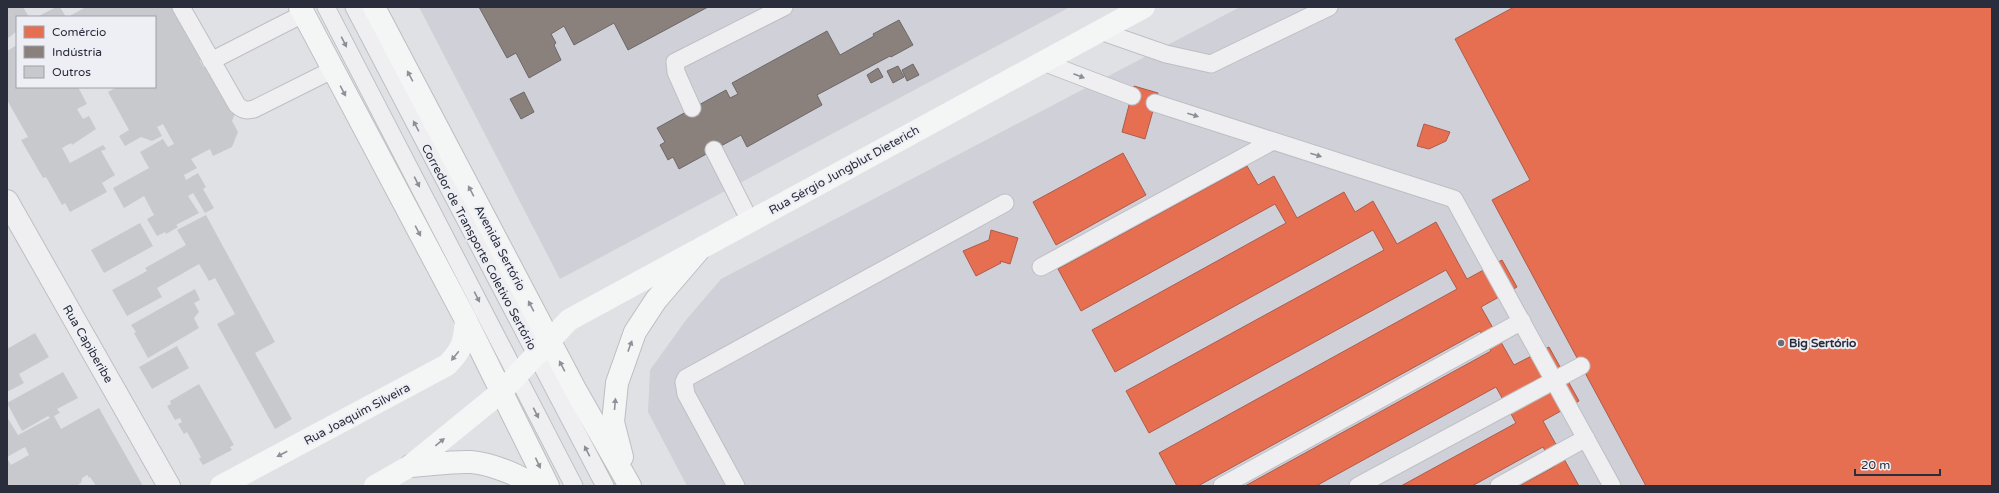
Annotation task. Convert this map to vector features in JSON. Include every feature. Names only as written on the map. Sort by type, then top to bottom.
[{"type":"main road","name":"Avenida Sertório","points":[[374,7],[542,348],[629,485]]},
{"type":"main road","name":"Rua Sérgio Jungblut Dieterich","points":[[542,348],[569,320],[1144,7]]},
{"type":"main road","points":[[301,11],[466,320],[548,486]]},
{"type":"main road","points":[[629,485],[613,422],[617,383],[635,332],[656,300],[698,251]]},
{"type":"main road","name":"Rua Joaquim Silveira","points":[[221,486],[447,365],[459,353],[465,336],[466,320]]},
{"type":"main road","points":[[375,486],[410,466],[501,392],[516,374],[542,348]]},
{"type":"main road","points":[[410,466],[472,462],[495,468],[526,480],[533,486]]},
{"type":"street","name":"Rua Capiberibe","points":[[7,201],[169,486]]},
{"type":"lane","points":[[181,7],[237,105],[248,111],[332,70]]},
{"type":"lane","name":"Corredor de Transporte Coletivo Sertório","points":[[326,7],[574,486]]},
{"type":"lane","name":"Corredor de Transporte Coletivo Sertório","points":[[354,7],[542,348],[605,486]]},
{"type":"lane","points":[[692,108],[676,72],[675,62],[784,7]]},
{"type":"lane","points":[[1100,31],[1166,54],[1212,64],[1329,7]]},
{"type":"lane","points":[[211,61],[301,11]]},
{"type":"lane","points":[[1043,62],[1132,96]]},
{"type":"lane","points":[[1155,104],[1454,198],[1612,486]]},
{"type":"lane","points":[[1041,267],[1273,141]]},
{"type":"lane","points":[[714,150],[750,221]]},
{"type":"lane","points":[[736,486],[686,394],[684,382],[686,378],[1005,203]]},
{"type":"lane","points":[[1222,486],[1522,321]]},
{"type":"lane","points":[[1358,486],[1580,366]]},
{"type":"lane","points":[[1499,486],[1586,438]]},
{"type":"shaded area","points":[[419,7],[1070,7],[560,279]]},
{"type":"shaded area","points":[[1240,7],[1992,7],[1992,486],[687,486],[648,412],[650,370],[686,320],[721,279]]},
{"type":"building: Comércio","name":"Big Sertório","points":[[1514,7],[1992,7],[1992,486],[1646,486],[1492,200],[1530,180],[1455,39]]},
{"type":"building: Comércio","points":[[1134,86],[1158,93],[1145,139],[1122,132]]},
{"type":"building: Comércio","points":[[1424,124],[1450,132],[1446,141],[1429,149],[1417,146]]},
{"type":"building: Comércio","points":[[1123,153],[1146,195],[1056,245],[1033,202]]},
{"type":"building: Comércio","points":[[1247,166],[1258,185],[1274,176],[1297,218],[1344,192],[1355,212],[1373,201],[1397,244],[1436,222],[1467,279],[1502,260],[1517,287],[1481,307],[1514,365],[1549,347],[1579,401],[1543,421],[1579,486],[1519,486],[1554,467],[1543,447],[1472,486],[1401,486],[1516,423],[1496,387],[1316,486],[1245,486],[1491,351],[1480,331],[1198,486],[1177,486],[1159,453],[1457,289],[1446,270],[1149,433],[1126,391],[1384,250],[1373,230],[1115,372],[1092,330],[1286,223],[1275,204],[1081,311],[1058,269]]},
{"type":"building: Comércio","points":[[991,230],[1018,238],[1010,264],[1000,261],[1001,263],[976,276],[963,251],[989,240]]},
{"type":"building: Indústria","points":[[479,7],[708,7],[628,50],[614,23],[574,45],[564,26],[551,34],[556,43],[554,45],[561,60],[529,78],[516,53],[507,58]]},
{"type":"building: Indústria","points":[[899,20],[913,45],[817,95],[822,105],[747,147],[741,135],[679,169],[673,157],[668,160],[660,145],[665,142],[657,128],[726,90],[730,98],[738,94],[732,83],[827,31],[840,55],[874,36],[873,34]]},
{"type":"building: Indústria","points":[[913,64],[919,75],[907,81],[902,70]]},
{"type":"building: Indústria","points":[[898,66],[904,77],[893,83],[887,71]]},
{"type":"building: Indústria","points":[[878,68],[883,77],[871,83],[867,75]]},
{"type":"building: Indústria","points":[[524,92],[534,112],[521,119],[510,99]]},
{"type":"building: Outros","points":[[7,7],[23,7],[28,16],[16,16],[16,32],[7,39]]},
{"type":"building: Outros","points":[[56,7],[60,7],[65,16],[39,16]]},
{"type":"building: Outros","points":[[86,7],[170,7],[182,11],[204,51],[200,61],[203,67],[215,70],[236,111],[232,121],[238,132],[232,147],[213,156],[210,149],[191,159],[197,168],[184,175],[186,180],[198,173],[206,187],[203,189],[214,208],[205,213],[193,193],[188,196],[199,213],[176,225],[178,227],[166,234],[165,232],[157,236],[147,219],[154,215],[144,196],[124,208],[113,188],[149,168],[140,152],[163,139],[168,147],[174,144],[163,124],[157,127],[162,136],[152,141],[141,137],[125,146],[119,136],[129,130],[108,92],[115,88],[156,88],[156,16],[70,16]]},
{"type":"building: Outros","points":[[16,46],[16,88],[79,88],[87,104],[77,109],[83,119],[89,116],[96,129],[72,145],[71,143],[62,148],[70,163],[103,145],[106,149],[101,151],[115,175],[102,183],[107,192],[70,212],[65,203],[62,205],[46,177],[43,178],[21,140],[28,137],[7,100],[7,51]]},
{"type":"building: Outros","points":[[206,215],[275,342],[255,353],[292,419],[275,429],[217,324],[235,314],[215,278],[209,281],[199,264],[157,288],[162,297],[127,316],[112,290],[147,271],[145,268],[186,245],[177,230]]},
{"type":"building: Outros","points":[[140,223],[153,246],[104,273],[91,250]]},
{"type":"building: Outros","points":[[195,289],[200,300],[194,303],[199,312],[194,318],[199,328],[148,358],[134,333],[136,332],[131,325]]},
{"type":"building: Outros","points":[[35,333],[49,357],[19,374],[24,383],[7,392],[7,349]]},
{"type":"building: Outros","points":[[177,346],[189,368],[152,389],[139,367]]},
{"type":"building: Outros","points":[[63,372],[78,398],[57,409],[60,413],[54,416],[61,429],[99,408],[143,486],[96,486],[87,475],[82,478],[81,483],[76,486],[7,486],[7,458],[11,465],[29,455],[25,447],[7,457],[7,417],[18,435],[50,418],[48,416],[22,431],[7,403]]},
{"type":"building: Outros","points":[[199,384],[234,445],[230,447],[232,450],[203,465],[199,459],[201,457],[187,432],[184,434],[178,424],[182,422],[180,418],[175,420],[167,406],[171,404],[170,401]]},
{"type":"place","name":"Big Sertório","points":[[1781,343]]}]
